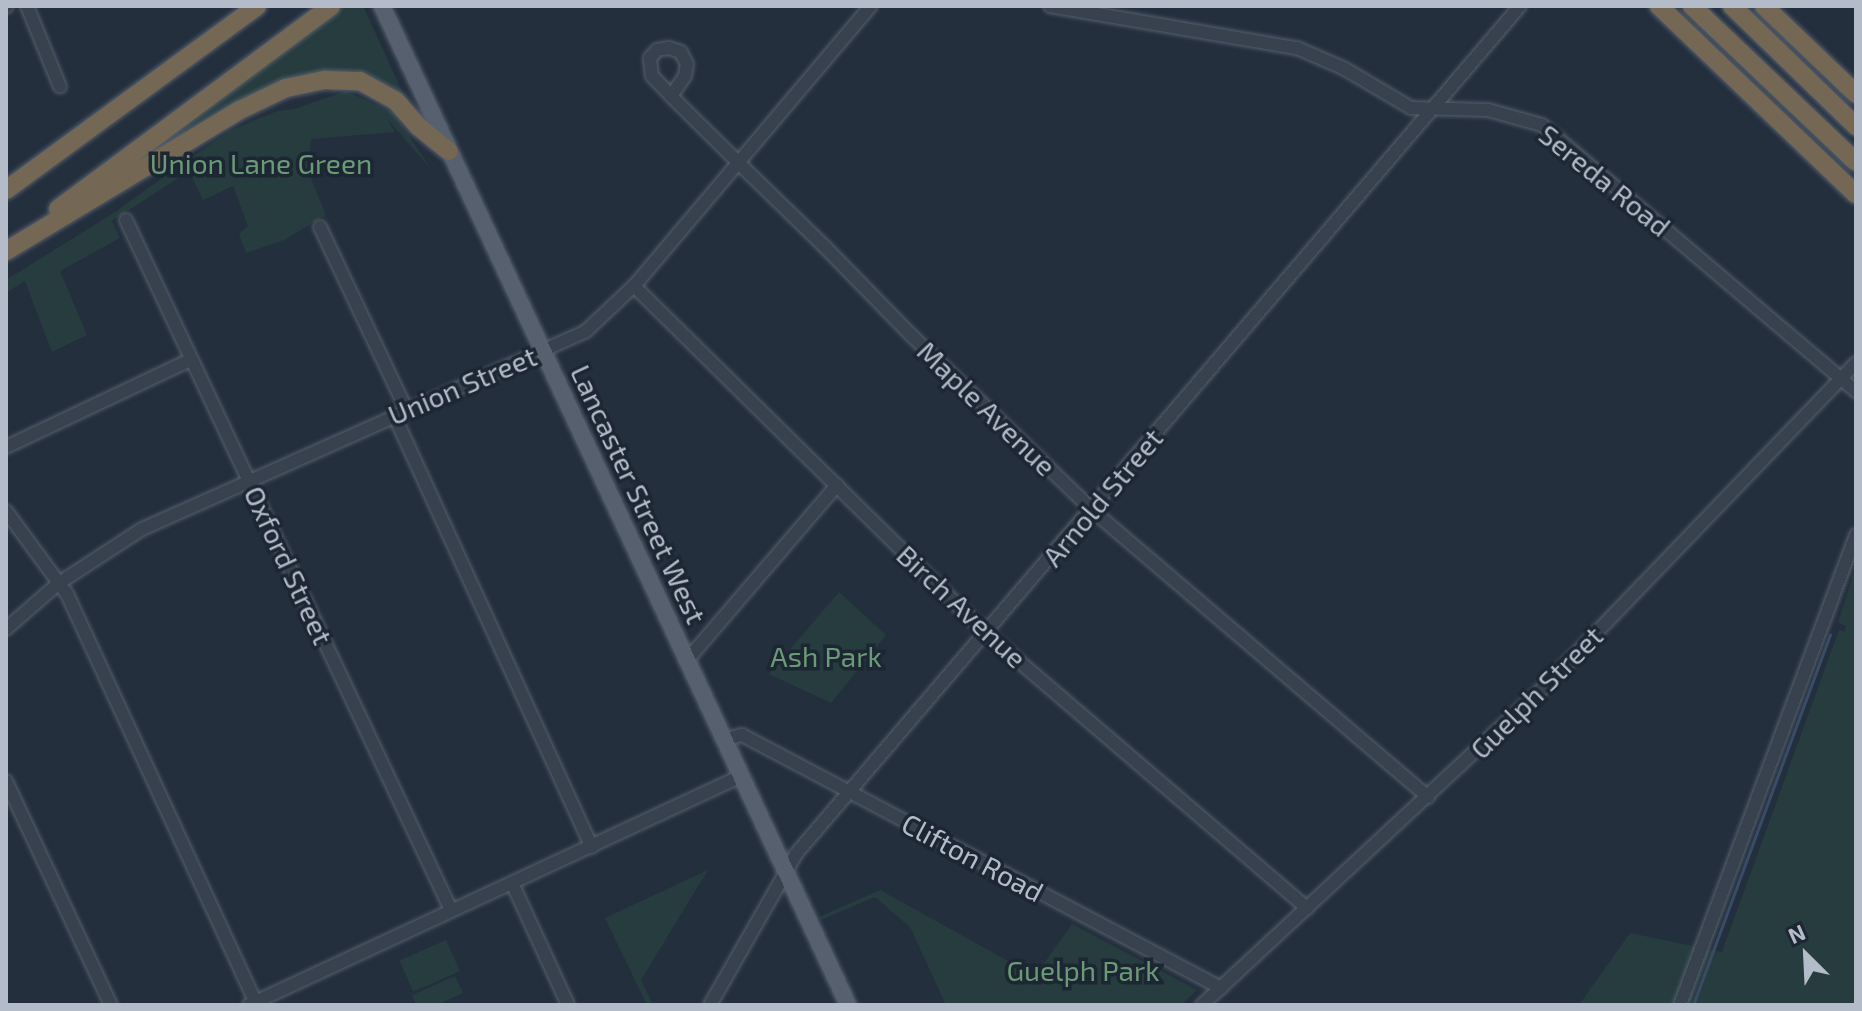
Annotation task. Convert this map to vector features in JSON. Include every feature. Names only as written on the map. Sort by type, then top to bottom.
[{"type":"highway","points":[[6,190],[257,6]]},
{"type":"highway","points":[[6,244],[331,6]]},
{"type":"highway","points":[[1659,6],[1856,194]]},
{"type":"highway","points":[[1692,6],[1856,162]]},
{"type":"highway","points":[[1732,6],[1856,126]]},
{"type":"highway","points":[[1764,6],[1856,94]]},
{"type":"highway","points":[[6,251],[240,110],[286,88],[325,80],[360,81],[396,101],[419,127],[449,151]]},
{"type":"main road","name":"Lancaster Street West","points":[[383,8],[688,659],[739,777],[848,1005]]},
{"type":"street","points":[[27,6],[60,87]]},
{"type":"street","name":"Union Street","points":[[6,629],[59,583],[142,529],[586,331],[634,286],[871,6]]},
{"type":"street","name":"Sereda Road","points":[[1050,6],[1297,48],[1345,69],[1411,108],[1488,110],[1542,125],[1577,151],[1856,391]]},
{"type":"street","name":"Arnold Street","points":[[710,1005],[796,854],[1520,6]]},
{"type":"street","name":"Maple Avenue","points":[[671,96],[1092,510],[1428,797]]},
{"type":"street","name":"Oxford Street","points":[[126,220],[451,910]]},
{"type":"street","points":[[320,227],[592,847]]},
{"type":"street","name":"Birch Avenue","points":[[634,286],[986,633],[1307,908]]},
{"type":"street","points":[[6,447],[190,360]]},
{"type":"street","name":"Guelph Street","points":[[1202,1005],[1546,685],[1856,363]]},
{"type":"street","points":[[688,659],[837,485]]},
{"type":"street","points":[[6,511],[59,583],[253,1004],[739,777]]},
{"type":"street","points":[[1680,1005],[1856,535]]},
{"type":"street","name":"Clifton Road","points":[[723,740],[742,735],[1221,988]]},
{"type":"street","points":[[6,781],[111,1005]]},
{"type":"street","points":[[512,883],[568,1005]]},
{"type":"green space","points":[[344,6],[363,6],[406,100],[323,71],[297,76],[264,89],[136,166],[131,162]]},
{"type":"green space","name":"Union Lane Green","points":[[346,91],[394,113],[431,169],[387,119],[395,132],[311,139],[308,171],[326,215],[284,240],[246,253],[239,234],[248,226],[233,186],[203,200],[189,171],[112,221],[120,238],[60,271],[87,335],[52,352],[25,281],[6,293],[6,280],[109,216],[229,131],[277,111],[295,109]]},
{"type":"green space","points":[[1856,566],[1856,1005],[1579,1005],[1630,933],[1722,952],[1839,630],[1844,632],[1846,626],[1838,622]]},
{"type":"green space","name":"Ash Park","points":[[839,592],[886,635],[831,703],[769,674]]},
{"type":"green space","points":[[708,870],[641,980],[653,1005],[647,1005],[605,918]]},
{"type":"green space","name":"Guelph Park","points":[[880,890],[1035,976],[1072,924],[1197,990],[1181,1005],[946,1005],[910,927],[875,897],[821,920],[819,917]]},
{"type":"green space","points":[[446,940],[460,971],[413,992],[399,961]]},
{"type":"green space","points":[[455,976],[463,993],[437,1005],[416,1005],[412,995]]},
{"type":"waterway","points":[[1693,1005],[1830,634]]}]
